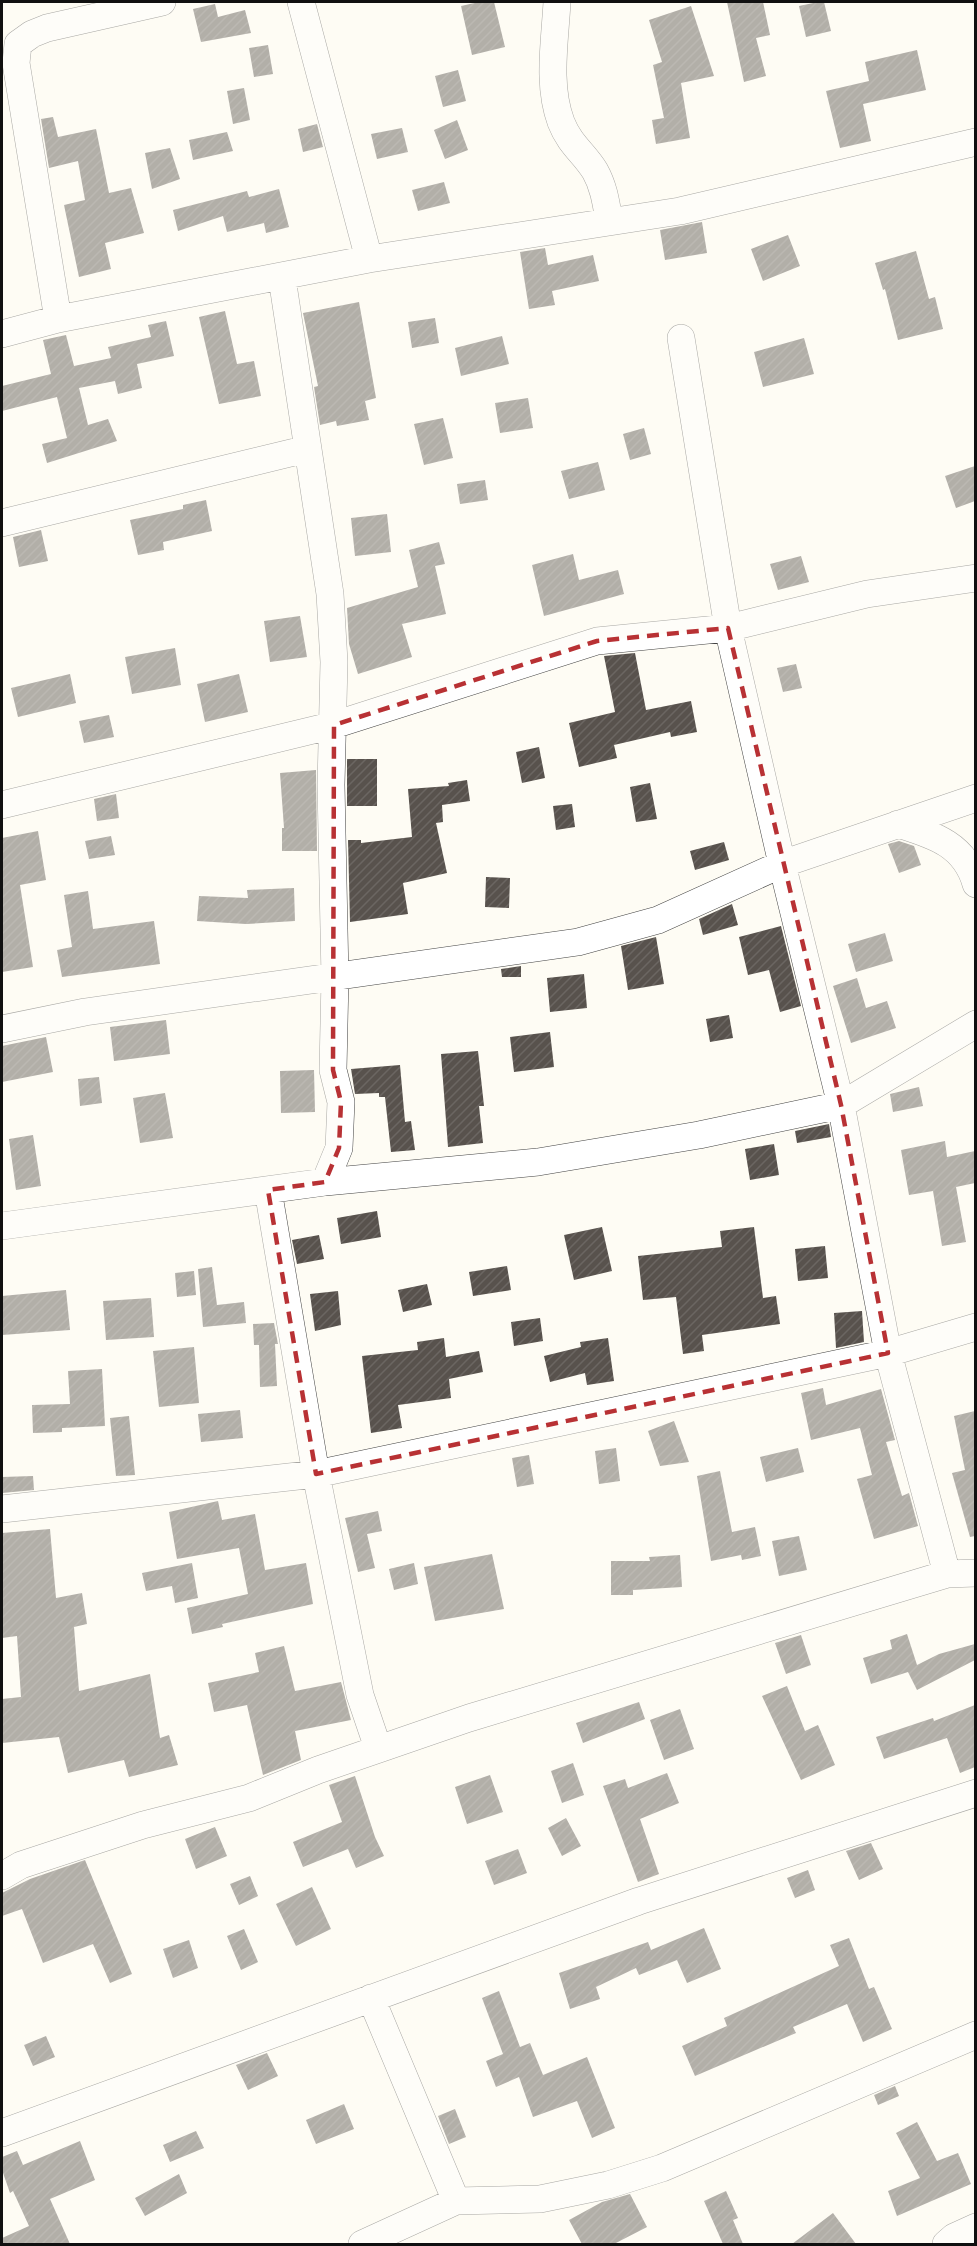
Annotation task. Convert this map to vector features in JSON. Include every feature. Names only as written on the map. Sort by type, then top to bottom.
[{"type":"street","points":[[58,319],[16,54],[12,41],[32,34],[77,10],[162,2]]},
{"type":"street","points":[[301,2],[369,259]]},
{"type":"street","points":[[557,2],[553,73],[555,97],[561,122],[574,147],[594,170],[603,188],[609,220]]},
{"type":"street","points":[[2,334],[58,319],[282,278],[369,259],[609,220],[680,211],[975,142]]},
{"type":"street","points":[[282,278],[330,594],[334,662],[331,785],[335,978],[333,1070],[341,1102],[339,1148],[325,1182]]},
{"type":"street","points":[[681,338],[728,628],[782,864],[842,1105],[888,1353],[947,1574]]},
{"type":"street","points":[[2,523],[307,449]]},
{"type":"street","points":[[2,805],[334,725],[597,641],[728,628],[867,594],[975,578]]},
{"type":"street","points":[[2,1029],[85,1012],[578,942],[658,920],[782,864],[975,798]]},
{"type":"street","points":[[898,824],[945,840],[961,853],[975,884]]},
{"type":"street","points":[[2,1226],[325,1182],[538,1162],[699,1135],[842,1105],[975,1024]]},
{"type":"street","points":[[268,1190],[316,1474],[360,1695],[378,1748]]},
{"type":"street","points":[[2,1509],[316,1474],[888,1353],[975,1328]]},
{"type":"street","points":[[2,1876],[21,1865],[132,1829],[249,1798],[378,1748],[947,1574],[975,1573]]},
{"type":"street","points":[[2,2133],[639,1901],[975,1793]]},
{"type":"street","points":[[371,1998],[456,2201]]},
{"type":"street","points":[[362,2244],[456,2201],[540,2199],[608,2186],[662,2168],[975,2035]]},
{"type":"street","points":[[946,2244],[954,2237],[975,2227]]},
{"type":"highlighted area","points":[[728,628],[841,1105],[888,1353],[316,1474],[268,1190],[325,1182],[339,1148],[341,1102],[333,1070],[334,725],[597,641]]},
{"type":"building","points":[[479,2],[494,2],[505,47],[472,55],[461,6]]},
{"type":"building","points":[[727,2],[763,2],[770,35],[756,38],[766,76],[744,82]]},
{"type":"building","points":[[824,2],[831,31],[806,37],[799,6]]},
{"type":"building","points":[[215,4],[218,17],[245,10],[251,33],[201,42],[193,9]]},
{"type":"building","points":[[691,6],[714,76],[681,83],[690,138],[656,144],[652,120],[664,118],[653,65],[662,62],[649,20]]},
{"type":"building","points":[[268,45],[273,74],[254,77],[249,48]]},
{"type":"building","points":[[917,50],[926,90],[863,104],[871,141],[840,148],[826,91],[869,81],[865,62]]},
{"type":"building","points":[[458,70],[466,101],[443,107],[435,76]]},
{"type":"building","points":[[244,88],[250,120],[233,124],[227,91]]},
{"type":"building","points":[[53,117],[58,137],[96,129],[109,193],[131,188],[144,233],[105,243],[111,269],[79,277],[64,205],[85,200],[78,161],[49,168],[41,119]]},
{"type":"building","points":[[457,120],[468,150],[445,159],[434,130]]},
{"type":"building","points":[[317,124],[323,147],[303,152],[298,129]]},
{"type":"building","points":[[402,128],[408,152],[377,159],[371,134]]},
{"type":"building","points":[[227,132],[233,151],[193,160],[189,140]]},
{"type":"building","points":[[170,148],[180,179],[152,189],[145,153]]},
{"type":"building","points":[[444,182],[450,203],[418,211],[412,190]]},
{"type":"building","points":[[279,189],[289,227],[266,233],[264,223],[227,232],[223,216],[178,231],[173,210],[247,191],[249,197]]},
{"type":"building","points":[[702,222],[707,253],[665,260],[660,230]]},
{"type":"building","points":[[788,235],[800,266],[763,281],[751,249]]},
{"type":"building","points":[[545,248],[548,265],[593,255],[599,281],[552,291],[555,305],[529,309],[520,252]]},
{"type":"building","points":[[916,251],[929,299],[935,297],[943,329],[898,340],[885,289],[883,290],[875,263]]},
{"type":"building","points":[[359,302],[376,398],[365,401],[369,420],[337,426],[336,421],[320,425],[314,387],[318,386],[303,313]]},
{"type":"building","points":[[225,311],[237,364],[254,361],[261,396],[219,404],[199,317]]},
{"type":"building","points":[[435,318],[439,343],[412,348],[408,322]]},
{"type":"building","points":[[166,321],[174,356],[137,364],[142,388],[118,394],[115,381],[79,388],[88,425],[108,419],[117,441],[47,463],[42,444],[67,438],[57,397],[2,411],[2,386],[51,374],[43,340],[66,335],[74,366],[111,358],[108,347],[151,337],[148,325]]},
{"type":"building","points":[[502,336],[509,364],[461,376],[455,348]]},
{"type":"building","points":[[804,338],[814,374],[763,387],[754,352]]},
{"type":"building","points":[[528,398],[533,428],[500,433],[495,403]]},
{"type":"building","points":[[443,418],[453,458],[424,465],[414,424]]},
{"type":"building","points":[[644,428],[651,454],[630,460],[623,434]]},
{"type":"building","points":[[598,462],[605,490],[569,499],[561,471]]},
{"type":"building","points":[[975,466],[975,501],[956,508],[945,476]]},
{"type":"building","points":[[485,480],[488,500],[460,504],[457,484]]},
{"type":"building","points":[[206,500],[212,531],[163,542],[164,550],[138,555],[130,520],[183,509],[183,505]]},
{"type":"building","points":[[387,514],[391,552],[355,556],[351,518]]},
{"type":"building","points":[[41,530],[48,561],[19,567],[13,537]]},
{"type":"building","points":[[439,542],[445,564],[435,566],[446,614],[402,624],[412,657],[358,674],[349,644],[347,608],[418,587],[409,550]]},
{"type":"building","points":[[573,554],[579,580],[618,570],[624,594],[544,616],[532,565]]},
{"type":"building","points":[[801,556],[809,582],[778,590],[770,564]]},
{"type":"building","points":[[300,616],[307,657],[270,662],[264,621]]},
{"type":"building","points":[[175,648],[181,685],[132,694],[125,657]]},
{"type":"building","points":[[635,653],[646,710],[691,701],[697,732],[671,737],[670,732],[614,745],[617,758],[579,767],[569,723],[615,712],[604,656]]},
{"type":"building","points":[[796,664],[802,688],[783,692],[777,668]]},
{"type":"building","points":[[70,674],[76,703],[18,717],[11,688]]},
{"type":"building","points":[[239,674],[248,712],[205,722],[197,684]]},
{"type":"building","points":[[109,715],[114,737],[84,743],[79,721]]},
{"type":"building","points":[[539,747],[545,778],[522,783],[516,752]]},
{"type":"building","points":[[347,759],[377,759],[377,806],[347,806]]},
{"type":"building","points":[[316,770],[317,851],[282,851],[282,828],[284,828],[280,773]]},
{"type":"building","points":[[467,780],[470,801],[442,805],[443,822],[436,823],[447,873],[403,883],[408,914],[350,922],[348,840],[361,840],[361,843],[412,837],[408,789],[449,786],[448,783]]},
{"type":"building","points":[[650,783],[657,819],[636,822],[630,787]]},
{"type":"building","points":[[116,794],[119,818],[97,821],[94,799]]},
{"type":"building","points":[[572,804],[575,827],[556,830],[553,806]]},
{"type":"building","points":[[38,831],[46,880],[20,885],[33,967],[2,972],[2,838]]},
{"type":"building","points":[[111,836],[115,855],[89,859],[85,841]]},
{"type":"building","points":[[899,841],[914,846],[921,865],[899,873],[888,844]]},
{"type":"building","points":[[724,842],[729,860],[695,870],[690,851]]},
{"type":"building","points":[[486,877],[510,878],[509,908],[485,907]]},
{"type":"building","points":[[294,888],[295,921],[246,924],[197,921],[199,896],[248,898],[247,890]]},
{"type":"building","points":[[88,891],[93,929],[154,921],[160,964],[62,977],[57,950],[72,947],[64,895]]},
{"type":"building","points":[[732,904],[738,925],[703,935],[699,919]]},
{"type":"building","points":[[781,926],[801,1006],[780,1012],[769,970],[748,975],[739,937]]},
{"type":"building","points":[[885,933],[893,961],[856,972],[848,944]]},
{"type":"building","points":[[656,937],[664,984],[628,990],[621,946]]},
{"type":"building","points":[[521,966],[521,977],[502,977],[501,969]]},
{"type":"building","points":[[584,974],[587,1008],[550,1012],[547,978]]},
{"type":"building","points":[[857,978],[866,1008],[887,1001],[896,1028],[851,1043],[833,986]]},
{"type":"building","points":[[729,1015],[733,1038],[710,1042],[706,1019]]},
{"type":"building","points":[[166,1020],[170,1054],[114,1061],[110,1027]]},
{"type":"building","points":[[550,1032],[554,1067],[514,1072],[510,1037]]},
{"type":"building","points":[[46,1037],[53,1072],[2,1082],[2,1046]]},
{"type":"building","points":[[478,1051],[484,1106],[479,1106],[483,1143],[448,1147],[441,1054]]},
{"type":"building","points":[[400,1065],[405,1122],[411,1121],[415,1150],[391,1152],[385,1097],[379,1097],[379,1093],[355,1094],[351,1069]]},
{"type":"building","points":[[314,1070],[315,1112],[281,1113],[280,1071]]},
{"type":"building","points":[[99,1077],[102,1103],[80,1106],[78,1079]]},
{"type":"building","points":[[919,1087],[923,1106],[893,1112],[890,1094]]},
{"type":"building","points":[[165,1093],[173,1138],[140,1143],[133,1098]]},
{"type":"building","points":[[829,1124],[831,1137],[797,1143],[795,1131]]},
{"type":"building","points":[[33,1135],[41,1186],[16,1190],[9,1139]]},
{"type":"building","points":[[945,1141],[947,1157],[975,1151],[975,1183],[956,1187],[966,1242],[942,1246],[933,1191],[909,1195],[901,1150]]},
{"type":"building","points":[[774,1144],[779,1175],[750,1180],[745,1149]]},
{"type":"building","points":[[377,1211],[381,1237],[341,1244],[337,1218]]},
{"type":"building","points":[[602,1227],[612,1271],[574,1280],[564,1235]]},
{"type":"building","points":[[754,1227],[763,1298],[776,1296],[780,1324],[702,1335],[704,1351],[683,1354],[676,1297],[643,1300],[638,1256],[722,1247],[720,1231]]},
{"type":"building","points":[[319,1235],[324,1259],[297,1264],[292,1240]]},
{"type":"building","points":[[825,1246],[828,1278],[798,1281],[795,1249]]},
{"type":"building","points":[[507,1266],[511,1290],[473,1296],[469,1272]]},
{"type":"building","points":[[212,1267],[217,1305],[244,1302],[246,1323],[203,1327],[198,1269]]},
{"type":"building","points":[[194,1271],[196,1295],[177,1297],[175,1273]]},
{"type":"building","points":[[427,1284],[432,1305],[403,1312],[398,1290]]},
{"type":"building","points":[[66,1290],[70,1330],[2,1335],[2,1296]]},
{"type":"building","points":[[338,1291],[341,1325],[315,1331],[310,1294]]},
{"type":"building","points":[[151,1298],[154,1337],[106,1340],[103,1301]]},
{"type":"building","points":[[862,1311],[864,1342],[836,1348],[834,1313]]},
{"type":"building","points":[[540,1318],[543,1341],[514,1346],[511,1322]]},
{"type":"building","points":[[274,1323],[278,1344],[275,1344],[277,1386],[260,1387],[259,1345],[254,1345],[253,1324]]},
{"type":"building","points":[[444,1338],[446,1357],[479,1351],[483,1372],[449,1379],[451,1398],[398,1405],[402,1428],[371,1433],[362,1356],[418,1350],[417,1342]]},
{"type":"building","points":[[608,1338],[614,1381],[587,1385],[585,1373],[550,1382],[544,1356],[581,1347],[580,1342]]},
{"type":"building","points":[[194,1347],[199,1403],[159,1407],[153,1351]]},
{"type":"building","points":[[102,1369],[105,1426],[62,1428],[62,1432],[33,1433],[32,1405],[70,1404],[68,1371]]},
{"type":"building","points":[[823,1388],[826,1405],[881,1389],[895,1440],[886,1442],[902,1496],[909,1493],[918,1526],[874,1539],[857,1479],[872,1475],[860,1428],[811,1440],[801,1393]]},
{"type":"building","points":[[240,1410],[243,1438],[201,1442],[198,1414]]},
{"type":"building","points":[[975,1411],[975,1536],[970,1537],[952,1473],[965,1470],[954,1416]]},
{"type":"building","points":[[129,1416],[135,1475],[116,1476],[110,1418]]},
{"type":"building","points":[[674,1421],[689,1462],[660,1466],[648,1431]]},
{"type":"building","points":[[616,1448],[620,1481],[599,1484],[595,1451]]},
{"type":"building","points":[[798,1448],[804,1472],[766,1482],[760,1457]]},
{"type":"building","points":[[529,1455],[534,1484],[517,1487],[512,1458]]},
{"type":"building","points":[[720,1471],[732,1532],[755,1527],[761,1556],[742,1560],[741,1555],[711,1561],[697,1476]]},
{"type":"building","points":[[33,1476],[34,1490],[2,1493],[2,1477]]},
{"type":"building","points":[[218,1501],[222,1520],[255,1514],[265,1570],[306,1563],[313,1604],[222,1624],[223,1627],[192,1634],[187,1608],[248,1594],[239,1548],[177,1559],[169,1512]]},
{"type":"building","points":[[378,1511],[382,1531],[367,1534],[375,1568],[358,1572],[345,1518]]},
{"type":"building","points":[[50,1529],[56,1598],[82,1593],[87,1624],[74,1627],[79,1691],[150,1674],[160,1738],[169,1735],[178,1765],[129,1777],[124,1760],[68,1773],[59,1737],[2,1743],[2,1699],[21,1697],[17,1636],[2,1638],[2,1533]]},
{"type":"building","points":[[799,1536],[807,1570],[779,1576],[772,1541]]},
{"type":"building","points":[[492,1554],[504,1609],[435,1621],[424,1567]]},
{"type":"building","points":[[680,1555],[682,1587],[633,1590],[633,1595],[611,1595],[611,1561],[650,1561],[649,1557]]},
{"type":"building","points":[[192,1563],[198,1598],[175,1603],[172,1586],[146,1591],[142,1573]]},
{"type":"building","points":[[414,1563],[418,1584],[394,1590],[389,1569]]},
{"type":"building","points":[[907,1634],[917,1665],[939,1654],[975,1644],[975,1660],[917,1690],[908,1672],[871,1684],[863,1658],[892,1649],[890,1640]]},
{"type":"building","points":[[801,1635],[811,1665],[786,1674],[775,1643]]},
{"type":"building","points":[[284,1646],[295,1691],[341,1682],[351,1720],[295,1731],[301,1760],[263,1775],[247,1705],[214,1712],[208,1683],[259,1672],[255,1653]]},
{"type":"building","points":[[787,1686],[805,1731],[818,1725],[835,1765],[801,1780],[762,1696]]},
{"type":"building","points":[[639,1702],[645,1719],[583,1743],[576,1723]]},
{"type":"building","points":[[975,1705],[975,1767],[960,1773],[947,1738],[884,1759],[876,1737],[933,1718],[934,1721]]},
{"type":"building","points":[[680,1709],[694,1749],[664,1760],[650,1720]]},
{"type":"building","points":[[573,1763],[584,1795],[562,1803],[551,1771]]},
{"type":"building","points":[[667,1773],[679,1803],[640,1819],[659,1874],[638,1882],[603,1786],[625,1779],[628,1788]]},
{"type":"building","points":[[490,1775],[503,1812],[467,1824],[455,1787]]},
{"type":"building","points":[[355,1776],[375,1837],[384,1856],[356,1868],[348,1849],[303,1867],[293,1842],[342,1822],[329,1785]]},
{"type":"building","points":[[566,1818],[581,1846],[562,1856],[548,1828]]},
{"type":"building","points":[[215,1827],[227,1856],[196,1869],[185,1839]]},
{"type":"building","points":[[871,1843],[883,1869],[859,1880],[846,1851]]},
{"type":"building","points":[[518,1849],[527,1873],[494,1885],[485,1861]]},
{"type":"building","points":[[85,1860],[132,1974],[110,1983],[93,1944],[43,1963],[22,1909],[2,1916],[2,1893],[30,1879]]},
{"type":"building","points":[[808,1870],[815,1890],[795,1898],[787,1878]]},
{"type":"building","points":[[250,1876],[258,1896],[239,1905],[230,1884]]},
{"type":"building","points":[[312,1887],[331,1929],[296,1946],[276,1904]]},
{"type":"building","points":[[704,1928],[721,1969],[687,1983],[677,1960],[639,1975],[636,1968],[596,1987],[600,1999],[570,2009],[559,1973],[648,1942],[651,1950]]},
{"type":"building","points":[[244,1929],[258,1962],[241,1970],[227,1936]]},
{"type":"building","points":[[849,1938],[869,1989],[874,1987],[892,2029],[863,2042],[847,2004],[793,2027],[796,2033],[695,2076],[682,2046],[727,2026],[724,2018],[839,1966],[830,1945]]},
{"type":"building","points":[[189,1940],[198,1968],[173,1978],[163,1949]]},
{"type":"building","points":[[499,1991],[520,2047],[530,2043],[543,2075],[587,2057],[615,2128],[592,2138],[577,2101],[533,2117],[519,2077],[496,2087],[486,2061],[503,2054],[482,1998]]},
{"type":"building","points":[[46,2036],[55,2057],[33,2066],[24,2045]]},
{"type":"building","points":[[267,2053],[278,2076],[248,2090],[236,2065]]},
{"type":"building","points":[[895,2086],[899,2096],[878,2105],[874,2095]]},
{"type":"building","points":[[344,2104],[354,2129],[316,2144],[306,2120]]},
{"type":"building","points":[[455,2109],[466,2137],[449,2144],[438,2116]]},
{"type":"building","points":[[917,2122],[937,2161],[958,2153],[971,2184],[897,2216],[888,2191],[920,2178],[896,2133]]},
{"type":"building","points":[[196,2131],[204,2148],[170,2162],[163,2145]]},
{"type":"building","points":[[80,2141],[95,2180],[50,2199],[70,2244],[2,2244],[2,2238],[29,2226],[13,2191],[10,2193],[2,2170],[2,2157],[17,2151],[23,2165]]},
{"type":"building","points":[[179,2174],[187,2193],[145,2216],[135,2198]]},
{"type":"building","points":[[726,2191],[738,2218],[733,2220],[743,2244],[723,2244],[704,2201]]},
{"type":"building","points":[[630,2194],[647,2227],[614,2244],[582,2244],[569,2220],[602,2202]]},
{"type":"building","points":[[833,2213],[856,2244],[792,2244]]}]
